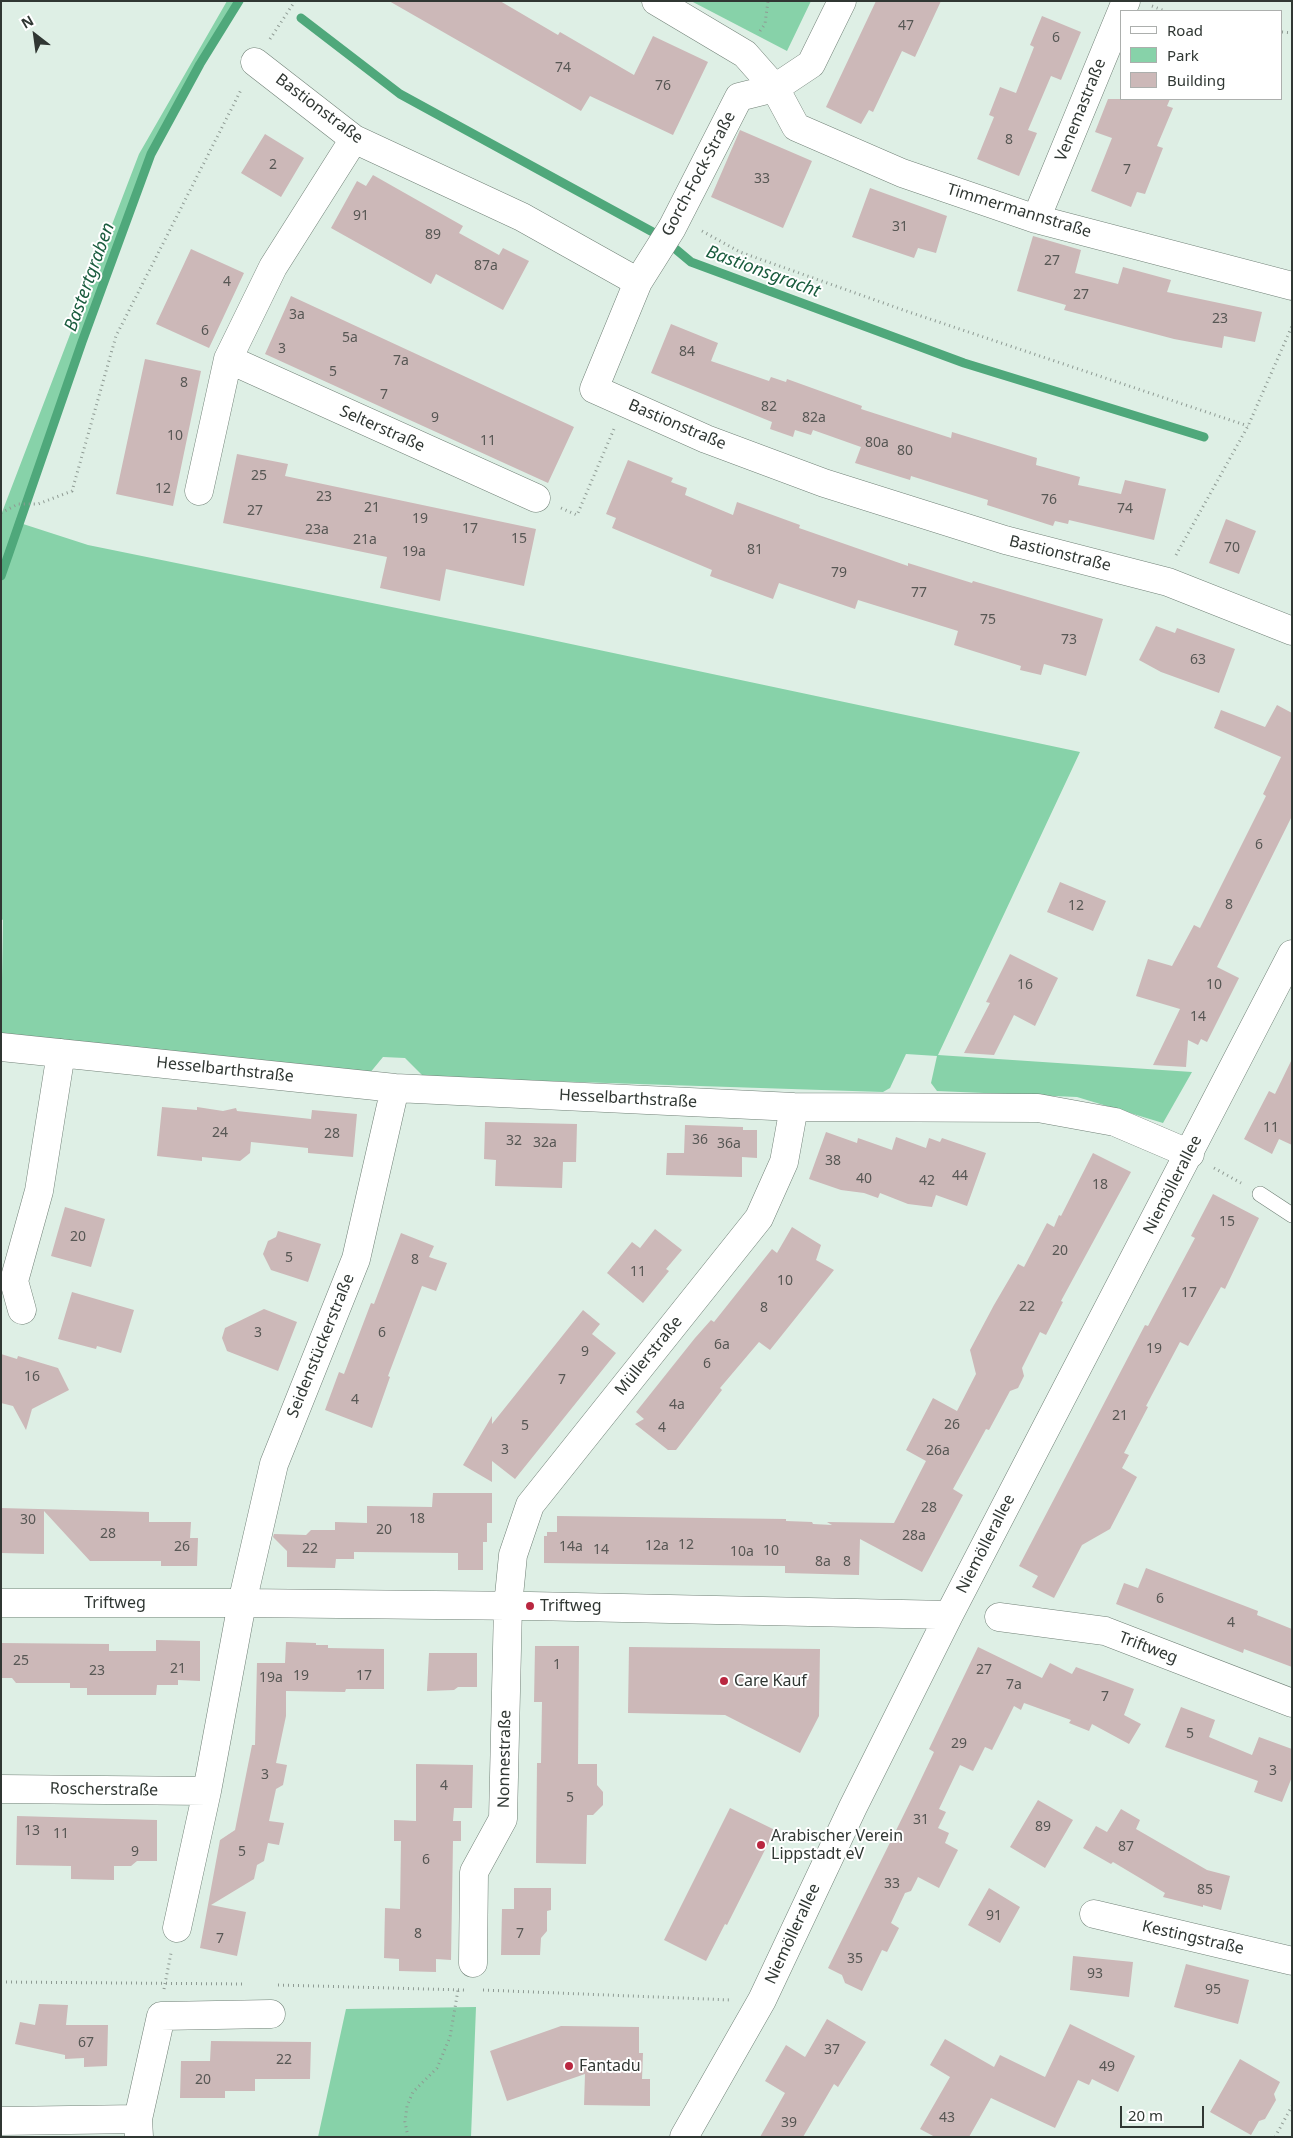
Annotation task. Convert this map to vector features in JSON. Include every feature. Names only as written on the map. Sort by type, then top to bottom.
[{"type":"street","points":[[656,1],[744,54],[775,88]]},
{"type":"street","name":"Gorch-Fock-Straße","points":[[638,282],[670,230],[739,98],[775,88],[811,64],[842,1]]},
{"type":"street","name":"Venemastraße","points":[[1036,220],[1120,16]]},
{"type":"street","name":"Bastionstraße","points":[[255,62],[354,139],[522,217],[638,282],[594,389],[706,439],[824,483],[1005,540],[1162,580],[1292,631]]},
{"type":"street","name":"Timmermannstraße","points":[[775,88],[796,127],[902,173],[1036,220],[1292,286]]},
{"type":"street","points":[[199,491],[228,359],[273,267],[354,139]]},
{"type":"street","name":"Selterstraße","points":[[228,359],[536,498]]},
{"type":"street","name":"Niemöllerallee","points":[[684,2137],[762,2000],[853,1808],[950,1615],[1292,954]]},
{"type":"street","name":"Hesselbarthstraße","points":[[1,1047],[395,1088],[794,1106],[1038,1108],[1115,1122],[1190,1154]]},
{"type":"street","points":[[22,1310],[14,1281],[39,1192],[61,1054]]},
{"type":"street","name":"Seidenstückerstraße","points":[[242,1603],[274,1464],[356,1259],[395,1088]]},
{"type":"street","name":"Müllerstraße","points":[[508,1606],[513,1555],[530,1505],[759,1218],[784,1162],[794,1106]]},
{"type":"street","name":"Triftweg","points":[[1,1603],[508,1606],[950,1615]]},
{"type":"street","points":[[177,1928],[208,1791],[242,1603]]},
{"type":"street","name":"Nonnestraße","points":[[473,1963],[474,1872],[503,1819],[508,1606]]},
{"type":"street","name":"Triftweg","points":[[999,1617],[1104,1631],[1292,1703]]},
{"type":"street","name":"Roscherstraße","points":[[1,1789],[208,1791]]},
{"type":"street","name":"Kestingstraße","points":[[1094,1914],[1292,1961]]},
{"type":"street","points":[[1,2121],[138,2128],[161,2016],[271,2014]]},
{"type":"lane","points":[[1260,1194],[1292,1215]]},
{"type":"path","points":[[1,513],[18,504],[38,504],[72,491],[116,336],[255,62],[295,1]]},
{"type":"path","points":[[670,230],[740,252],[915,314],[1248,426]]},
{"type":"path","points":[[1162,580],[1248,426],[1292,326]]},
{"type":"path","points":[[536,498],[577,515],[626,403]]},
{"type":"path","points":[[1190,1154],[1260,1194]]},
{"type":"path","points":[[161,2016],[165,1982],[177,1928]]},
{"type":"path","points":[[1,1982],[165,1982]]},
{"type":"path","points":[[408,2137],[405,2122],[407,2106],[412,2092],[437,2068],[450,2037],[458,1990]]},
{"type":"path","points":[[1275,2137],[1292,2106]]},
{"type":"green space","points":[[227,1],[239,1],[200,64],[151,154],[82,342],[20,523],[88,545],[519,633],[1080,752],[938,1055],[1192,1072],[1163,1123],[1077,1097],[937,1091],[931,1083],[937,1056],[906,1054],[890,1088],[883,1092],[424,1077],[405,1058],[383,1057],[369,1074],[1,1036],[3,920],[1,919],[1,515],[139,154]]},
{"type":"green space","points":[[691,1],[811,1],[787,51]]},
{"type":"green space","points":[[476,2007],[471,2137],[318,2137],[346,2009]]},
{"type":"building","points":[[389,1],[500,1],[558,35],[560,32],[634,75],[653,36],[708,62],[673,135],[590,96],[581,111]]},
{"type":"building","points":[[876,1],[941,1],[915,57],[902,51],[873,112],[869,110],[861,124],[826,107]]},
{"type":"building","points":[[1042,16],[1081,32],[1061,80],[1051,76],[1028,130],[1037,133],[1019,176],[977,159],[994,117],[989,115],[1000,87],[1016,93],[1034,47],[1030,45]]},
{"type":"building","points":[[1108,99],[1170,100],[1167,106],[1173,108],[1157,146],[1163,148],[1145,194],[1137,192],[1131,207],[1091,191],[1112,138],[1095,132]]},
{"type":"building","points":[[740,130],[812,161],[783,228],[711,197]]},
{"type":"building","points":[[265,134],[304,158],[281,197],[241,173]]},
{"type":"building","points":[[373,175],[463,226],[459,233],[499,255],[503,248],[529,261],[503,310],[436,274],[431,284],[331,228],[357,181],[366,186]]},
{"type":"building","points":[[870,188],[947,216],[936,253],[918,248],[914,258],[852,237]]},
{"type":"building","points":[[1033,236],[1081,250],[1075,273],[1118,284],[1123,267],[1171,280],[1167,292],[1262,312],[1255,342],[1224,336],[1222,348],[1174,339],[1064,310],[1066,305],[1017,291]]},
{"type":"building","points":[[191,249],[244,273],[209,348],[156,324]]},
{"type":"building","points":[[291,296],[574,427],[548,483],[265,354]]},
{"type":"building","points":[[671,324],[718,343],[711,361],[769,381],[771,377],[786,382],[787,379],[862,406],[861,409],[951,438],[952,432],[1037,458],[1036,465],[1080,477],[1078,485],[1121,494],[1125,480],[1166,489],[1154,540],[1069,520],[1068,524],[1055,521],[1053,526],[987,505],[988,500],[911,476],[910,480],[855,463],[861,447],[813,430],[811,435],[795,430],[793,437],[770,429],[772,422],[651,373]]},
{"type":"building","points":[[145,359],[201,371],[173,506],[116,494]]},
{"type":"building","points":[[237,454],[288,464],[285,476],[536,529],[524,586],[446,569],[440,601],[380,588],[387,557],[223,523]]},
{"type":"building","points":[[628,460],[673,478],[671,482],[687,488],[685,495],[733,515],[737,502],[800,525],[799,528],[908,566],[908,563],[972,583],[973,581],[1103,619],[1086,676],[1044,664],[1041,675],[1020,670],[1021,666],[954,645],[958,631],[858,600],[855,609],[779,583],[773,599],[710,576],[712,570],[612,528],[616,518],[606,514]]},
{"type":"building","points":[[1226,519],[1256,531],[1239,574],[1209,563]]},
{"type":"building","points":[[1156,626],[1175,633],[1177,628],[1235,649],[1219,693],[1161,672],[1139,660]]},
{"type":"building","points":[[1277,705],[1292,713],[1292,816],[1217,967],[1239,978],[1207,1042],[1201,1039],[1198,1045],[1188,1040],[1186,1067],[1153,1065],[1180,1009],[1136,996],[1148,959],[1172,966],[1194,925],[1200,928],[1266,796],[1263,794],[1281,757],[1214,728],[1221,710],[1265,727]]},
{"type":"building","points":[[1060,882],[1106,901],[1093,931],[1047,912]]},
{"type":"building","points":[[1010,954],[1058,978],[1035,1026],[1014,1015],[994,1055],[964,1053],[990,1003],[986,1002]]},
{"type":"building","points":[[1292,1059],[1292,1145],[1279,1139],[1272,1154],[1244,1139],[1269,1091],[1275,1094]]},
{"type":"building","points":[[162,1107],[197,1110],[197,1107],[223,1111],[236,1108],[237,1111],[311,1119],[312,1110],[357,1114],[353,1157],[308,1153],[308,1148],[251,1142],[250,1153],[240,1161],[202,1157],[202,1161],[157,1156]]},
{"type":"building","points":[[485,1122],[577,1124],[576,1162],[563,1162],[562,1188],[495,1186],[496,1160],[484,1159]]},
{"type":"building","points":[[685,1125],[743,1127],[743,1130],[757,1130],[757,1158],[742,1157],[742,1177],[666,1175],[667,1153],[684,1153]]},
{"type":"building","points":[[826,1132],[857,1143],[858,1138],[892,1150],[896,1137],[926,1148],[929,1138],[940,1142],[942,1138],[986,1153],[967,1206],[936,1195],[932,1207],[908,1204],[880,1193],[878,1198],[864,1193],[841,1190],[809,1179]]},
{"type":"building","points":[[1093,1153],[1131,1172],[1061,1301],[1063,1302],[1046,1335],[1040,1332],[1022,1368],[1024,1376],[1018,1388],[1010,1391],[989,1430],[986,1429],[953,1489],[963,1495],[922,1572],[860,1539],[859,1575],[785,1573],[785,1566],[544,1563],[544,1536],[547,1536],[547,1532],[557,1532],[557,1516],[786,1519],[786,1521],[832,1525],[827,1522],[894,1523],[926,1461],[906,1450],[933,1398],[957,1411],[976,1374],[970,1350],[1018,1264],[1024,1267],[1047,1223],[1054,1227],[1059,1215],[1061,1216]]},
{"type":"building","points":[[1213,1194],[1259,1218],[1225,1289],[1221,1287],[1188,1346],[1180,1342],[1146,1406],[1148,1407],[1124,1453],[1129,1455],[1122,1468],[1137,1477],[1110,1529],[1082,1545],[1054,1598],[1032,1587],[1038,1576],[1019,1566],[1145,1325],[1148,1326],[1195,1238],[1191,1236]]},
{"type":"building","points":[[65,1207],[105,1219],[91,1267],[51,1256]]},
{"type":"building","points":[[792,1227],[821,1245],[816,1260],[834,1270],[770,1350],[759,1342],[720,1388],[722,1390],[676,1450],[668,1450],[635,1424],[644,1419],[636,1412],[695,1338],[711,1320],[714,1322],[772,1249],[777,1253]]},
{"type":"building","points":[[655,1229],[682,1250],[666,1269],[669,1271],[643,1303],[607,1273],[632,1242],[640,1248]]},
{"type":"building","points":[[278,1231],[321,1244],[308,1282],[271,1270],[263,1254],[268,1241],[276,1237]]},
{"type":"building","points":[[401,1233],[434,1246],[429,1257],[447,1263],[436,1291],[422,1286],[388,1376],[390,1377],[372,1428],[325,1410],[339,1372],[344,1374],[371,1303],[374,1304]]},
{"type":"building","points":[[72,1292],[134,1310],[121,1353],[97,1346],[96,1349],[58,1339]]},
{"type":"building","points":[[264,1309],[297,1322],[278,1371],[227,1351],[222,1338],[225,1328]]},
{"type":"building","points":[[583,1310],[600,1324],[592,1334],[616,1353],[515,1479],[492,1461],[492,1482],[463,1465],[492,1416],[492,1424]]},
{"type":"building","points":[[1,1354],[17,1359],[18,1356],[58,1368],[69,1390],[32,1409],[26,1430],[13,1406],[1,1403]]},
{"type":"building","points":[[433,1493],[492,1493],[492,1523],[487,1523],[487,1542],[483,1542],[483,1570],[458,1570],[458,1553],[354,1552],[354,1559],[336,1559],[335,1568],[287,1567],[287,1551],[273,1537],[274,1534],[306,1535],[311,1530],[335,1530],[335,1522],[367,1523],[367,1506],[432,1507]]},
{"type":"building","points":[[1,1508],[149,1512],[149,1522],[191,1522],[190,1538],[198,1538],[197,1566],[161,1566],[161,1561],[90,1561],[44,1511],[44,1554],[1,1553]]},
{"type":"building","points":[[1146,1568],[1258,1611],[1257,1615],[1292,1629],[1292,1667],[1244,1649],[1243,1653],[1116,1604],[1124,1583],[1138,1588]]},
{"type":"building","points":[[156,1640],[200,1641],[200,1681],[178,1680],[178,1685],[157,1685],[156,1695],[87,1695],[87,1688],[70,1688],[70,1683],[16,1683],[12,1678],[1,1678],[1,1643],[109,1644],[109,1651],[156,1651]]},
{"type":"building","points":[[286,1642],[316,1643],[316,1645],[328,1645],[328,1648],[384,1649],[384,1689],[346,1689],[345,1692],[286,1691],[286,1716],[276,1763],[287,1765],[283,1785],[276,1789],[269,1821],[284,1823],[279,1845],[268,1843],[264,1861],[257,1865],[254,1879],[211,1905],[246,1912],[237,1956],[200,1948],[220,1840],[235,1830],[252,1745],[255,1745],[257,1663],[285,1663]]},
{"type":"building","points":[[535,1646],[579,1646],[578,1764],[597,1764],[597,1785],[603,1792],[603,1805],[593,1815],[587,1815],[586,1864],[536,1863],[537,1763],[541,1763],[542,1702],[534,1702]]},
{"type":"building","name":"Care Kauf","points":[[629,1647],[820,1649],[819,1716],[800,1753],[725,1715],[628,1713]]},
{"type":"building","points":[[978,1647],[1042,1678],[1050,1663],[1072,1674],[1076,1667],[1134,1689],[1124,1715],[1141,1724],[1129,1744],[1092,1724],[1089,1731],[1069,1723],[1071,1720],[1024,1703],[1021,1710],[1014,1706],[992,1750],[985,1747],[973,1771],[960,1765],[939,1809],[946,1812],[938,1828],[949,1833],[945,1843],[958,1850],[939,1888],[918,1877],[911,1891],[905,1893],[891,1923],[899,1928],[887,1952],[882,1950],[862,1991],[845,1983],[842,1975],[828,1968],[934,1752],[929,1749]]},
{"type":"building","points":[[429,1653],[477,1653],[477,1687],[458,1687],[454,1690],[427,1691]]},
{"type":"building","points":[[1181,1707],[1215,1720],[1209,1737],[1252,1755],[1259,1737],[1292,1749],[1292,1777],[1282,1802],[1254,1792],[1258,1781],[1165,1747]]},
{"type":"building","points":[[416,1764],[473,1765],[472,1808],[454,1808],[453,1821],[461,1821],[461,1841],[453,1841],[451,1960],[436,1959],[436,1972],[399,1971],[399,1959],[384,1958],[385,1908],[400,1909],[401,1841],[394,1841],[394,1820],[416,1821]]},
{"type":"building","points":[[1038,1800],[1073,1820],[1045,1868],[1010,1847]]},
{"type":"building","points":[[730,1808],[775,1830],[727,1925],[725,1924],[706,1961],[664,1940]]},
{"type":"building","points":[[1121,1809],[1140,1820],[1136,1829],[1207,1870],[1230,1876],[1221,1910],[1163,1897],[1165,1893],[1113,1862],[1111,1864],[1083,1848],[1096,1826],[1107,1832]]},
{"type":"building","points":[[17,1816],[157,1820],[157,1861],[137,1861],[131,1866],[114,1866],[114,1880],[71,1879],[71,1866],[16,1865]]},
{"type":"building","points":[[514,1888],[551,1888],[551,1910],[547,1911],[547,1931],[541,1938],[540,1955],[501,1955],[502,1909],[514,1909]]},
{"type":"building","points":[[989,1888],[1020,1907],[1000,1943],[968,1925]]},
{"type":"building","points":[[1073,1956],[1133,1962],[1129,1997],[1070,1990]]},
{"type":"building","points":[[1186,1964],[1249,1980],[1238,2024],[1174,2007]]},
{"type":"building","points":[[39,2004],[68,2005],[66,2025],[108,2025],[107,2066],[84,2067],[84,2058],[65,2059],[65,2055],[15,2044],[20,2022],[35,2025]]},
{"type":"building","points":[[827,2019],[866,2042],[838,2087],[834,2084],[803,2137],[760,2137],[785,2093],[765,2081],[786,2045],[805,2057]]},
{"type":"building","points":[[1070,2024],[1135,2056],[1118,2092],[1092,2079],[1089,2085],[1078,2080],[1055,2128],[991,2098],[969,2137],[935,2137],[920,2129],[950,2077],[930,2065],[945,2039],[994,2067],[1000,2055],[1045,2077]]},
{"type":"building","name":"Fantadu","points":[[561,2026],[639,2027],[639,2053],[643,2053],[642,2079],[650,2079],[650,2106],[584,2105],[585,2074],[507,2101],[490,2051]]},
{"type":"building","points":[[211,2041],[311,2042],[310,2079],[255,2079],[255,2091],[225,2091],[225,2098],[180,2098],[181,2061],[210,2061]]},
{"type":"building","points":[[1240,2059],[1280,2082],[1274,2094],[1276,2100],[1265,2119],[1259,2121],[1251,2135],[1210,2112]]},
{"type":"waterway","name":"Bastertgraben","points":[[1,576],[82,342],[151,154],[200,64],[239,1]]},
{"type":"waterway","name":"Bastionsgracht","points":[[301,18],[400,94],[660,236],[691,262],[964,363],[1204,437]]},
{"type":"place","name":"Triftweg","points":[[530,1606]]},
{"type":"place","name":"Care Kauf","points":[[724,1681]]},
{"type":"place","name":"Arabischer Verein Lippstadt eV","points":[[761,1845]]},
{"type":"place","name":"Fantadu","points":[[569,2066]]}]
